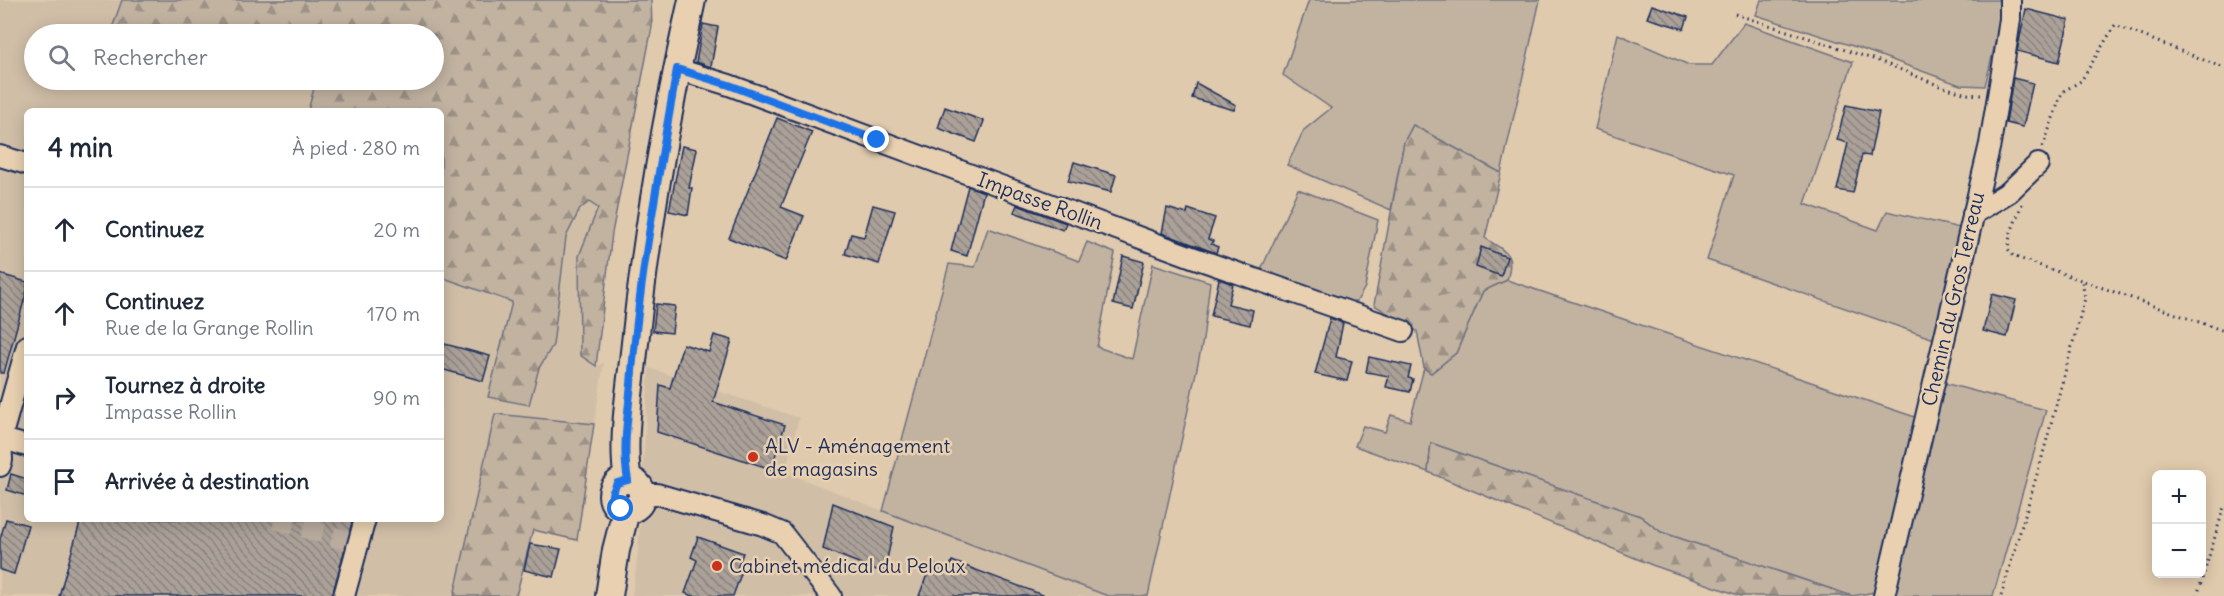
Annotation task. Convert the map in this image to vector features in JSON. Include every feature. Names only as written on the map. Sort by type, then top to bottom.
[{"type":"main road","points":[[609,596],[616,550],[632,495],[626,467],[626,438],[639,305],[677,69],[692,0]]},
{"type":"street","name":"Chemin du Gros Terreau","points":[[1884,596],[1990,144],[2010,19],[2010,0]]},
{"type":"street","name":"Impasse Rollin","points":[[677,69],[729,85],[1192,257],[1403,331]]},
{"type":"street","points":[[0,156],[24,163]]},
{"type":"street","points":[[1973,214],[2009,192],[2038,164]]},
{"type":"street","points":[[0,466],[2,460],[0,438],[24,356]]},
{"type":"street","points":[[0,438],[24,445]]},
{"type":"street","points":[[632,495],[657,494],[764,525],[782,533],[831,596]]},
{"type":"street","points":[[344,596],[353,542],[363,522]]},
{"type":"path","points":[[1735,14],[1882,62],[1940,86],[1968,94],[1997,97]]},
{"type":"path","points":[[2038,164],[2062,92],[2081,81],[2115,25],[2224,68]]},
{"type":"path","points":[[2022,202],[2010,235],[2008,249],[2013,256],[2224,331]]},
{"type":"path","points":[[2001,596],[2041,461],[2085,298],[2082,281]]},
{"type":"path","points":[[2198,596],[2224,507]]},
{"type":"shaded area","points":[[0,0],[122,0],[114,24],[24,24],[24,90],[313,90],[309,108],[24,108],[24,522],[444,522],[444,278],[513,302],[489,397],[529,405],[539,368],[553,345],[566,237],[580,209],[589,202],[599,209],[579,256],[580,355],[596,366],[604,363],[594,424],[495,414],[454,596],[0,596]]},
{"type":"shaded area","points":[[649,368],[799,418],[785,472],[1108,596],[632,596],[638,553]]},
{"type":"green space","points":[[122,0],[651,0],[652,27],[612,233],[596,366],[580,355],[579,256],[598,208],[589,202],[580,209],[566,237],[553,345],[539,368],[529,405],[488,397],[512,302],[444,278],[444,108],[309,108],[313,90],[444,90],[444,24],[114,24]]},
{"type":"green space","points":[[1309,0],[1540,0],[1501,173],[1413,125],[1404,142],[1391,210],[1287,165],[1304,130],[1331,108],[1283,75]]},
{"type":"green space","points":[[1761,0],[2000,0],[2000,23],[1985,86],[1960,85],[1859,48],[1756,15]]},
{"type":"green space","points":[[1744,23],[1853,62],[1805,204],[1878,230],[1887,211],[1960,228],[1934,339],[1707,260],[1734,175],[1595,129],[1618,34],[1689,65],[1712,65]]},
{"type":"green space","points":[[1413,125],[1501,173],[1485,238],[1507,254],[1510,264],[1507,280],[1483,291],[1456,353],[1431,373],[1424,368],[1417,331],[1374,305],[1404,142]]},
{"type":"green space","points":[[1298,189],[1378,220],[1365,287],[1353,308],[1260,272]]},
{"type":"green space","points":[[988,228],[1079,261],[1087,242],[1115,253],[1097,347],[1132,359],[1153,264],[1210,282],[1203,340],[1148,596],[1108,596],[883,511],[949,264],[975,267]]},
{"type":"green space","points":[[1507,280],[1918,418],[1875,592],[1852,596],[1661,532],[1640,516],[1431,443],[1428,472],[1355,446],[1363,426],[1385,432],[1391,415],[1410,421],[1424,368],[1431,373],[1456,353],[1483,291]]},
{"type":"green space","points":[[1944,383],[2046,410],[1993,596],[1893,596]]},
{"type":"green space","points":[[495,414],[594,424],[577,540],[533,530],[516,596],[454,596]]},
{"type":"green space","points":[[1431,443],[1640,516],[1661,532],[1852,596],[1741,596],[1652,565],[1428,472]]},
{"type":"building","points":[[1652,5],[1688,17],[1684,29],[1647,18]]},
{"type":"building","points":[[2026,9],[2069,20],[2059,62],[2017,51]]},
{"type":"building","points":[[703,24],[718,27],[711,67],[696,62]]},
{"type":"building","points":[[2013,78],[2033,83],[2023,127],[2006,123]]},
{"type":"building","points":[[1196,83],[1236,105],[1234,110],[1192,98]]},
{"type":"building","points":[[1846,105],[1879,112],[1870,156],[1862,155],[1853,193],[1837,190],[1848,143],[1837,140]]},
{"type":"building","points":[[945,107],[984,121],[976,142],[938,128]]},
{"type":"building","points":[[777,118],[812,132],[781,207],[804,216],[786,261],[729,238]]},
{"type":"building","points":[[682,146],[697,149],[689,188],[692,188],[688,215],[669,211]]},
{"type":"building","points":[[1074,162],[1116,175],[1111,192],[1068,181]]},
{"type":"building","points":[[968,186],[984,192],[967,256],[951,251]]},
{"type":"building","points":[[873,205],[895,211],[879,264],[845,254],[851,234],[864,237]]},
{"type":"building","points":[[1017,205],[1066,223],[1063,230],[1014,212]]},
{"type":"building","points":[[1167,208],[1187,214],[1188,209],[1215,218],[1208,239],[1213,241],[1211,244],[1218,247],[1216,253],[1162,233]]},
{"type":"building","points":[[1481,247],[1507,257],[1501,276],[1476,267]]},
{"type":"building","points":[[1123,256],[1144,262],[1133,309],[1113,304]]},
{"type":"building","points":[[0,274],[24,281],[24,301],[4,373],[0,373]]},
{"type":"building","points":[[1219,279],[1233,284],[1228,304],[1253,310],[1250,325],[1211,316]]},
{"type":"building","points":[[1992,294],[2016,300],[2007,337],[1983,331]]},
{"type":"building","points":[[656,304],[675,306],[672,333],[653,331]]},
{"type":"building","points":[[1330,318],[1343,323],[1336,357],[1352,361],[1347,381],[1315,374]]},
{"type":"building","points":[[714,335],[732,340],[713,402],[785,425],[771,469],[657,432],[660,385],[670,388],[683,344],[709,352]]},
{"type":"building","points":[[444,344],[490,356],[483,381],[444,370]]},
{"type":"building","points":[[1369,357],[1411,366],[1408,378],[1413,379],[1410,392],[1386,387],[1389,376],[1366,372]]},
{"type":"building","points":[[11,474],[24,478],[24,495],[7,490]]},
{"type":"building","points":[[833,503],[894,527],[884,573],[823,549]]},
{"type":"building","points":[[6,519],[28,525],[14,574],[0,570],[0,539]]},
{"type":"building","points":[[80,522],[352,522],[332,596],[59,596]]},
{"type":"building","name":"Cabinet médical du Peloux","points":[[698,537],[743,553],[736,572],[741,574],[733,596],[693,596],[685,593],[697,560],[691,557]]},
{"type":"building","points":[[530,544],[561,549],[554,577],[524,570]]},
{"type":"building","points":[[952,561],[1043,596],[919,596],[931,564],[949,570]]},
{"type":"tunnel","points":[[285,522],[348,541]]},
{"type":"place","name":"ALV - Aménagement de magasins","points":[[753,457]]},
{"type":"place","name":"Cabinet médical du Peloux","points":[[717,566]]},
{"type":"route","points":[[621,509],[616,506],[612,494],[617,483],[628,480],[626,438],[639,305],[658,174],[677,69],[729,85],[877,140]]}]
